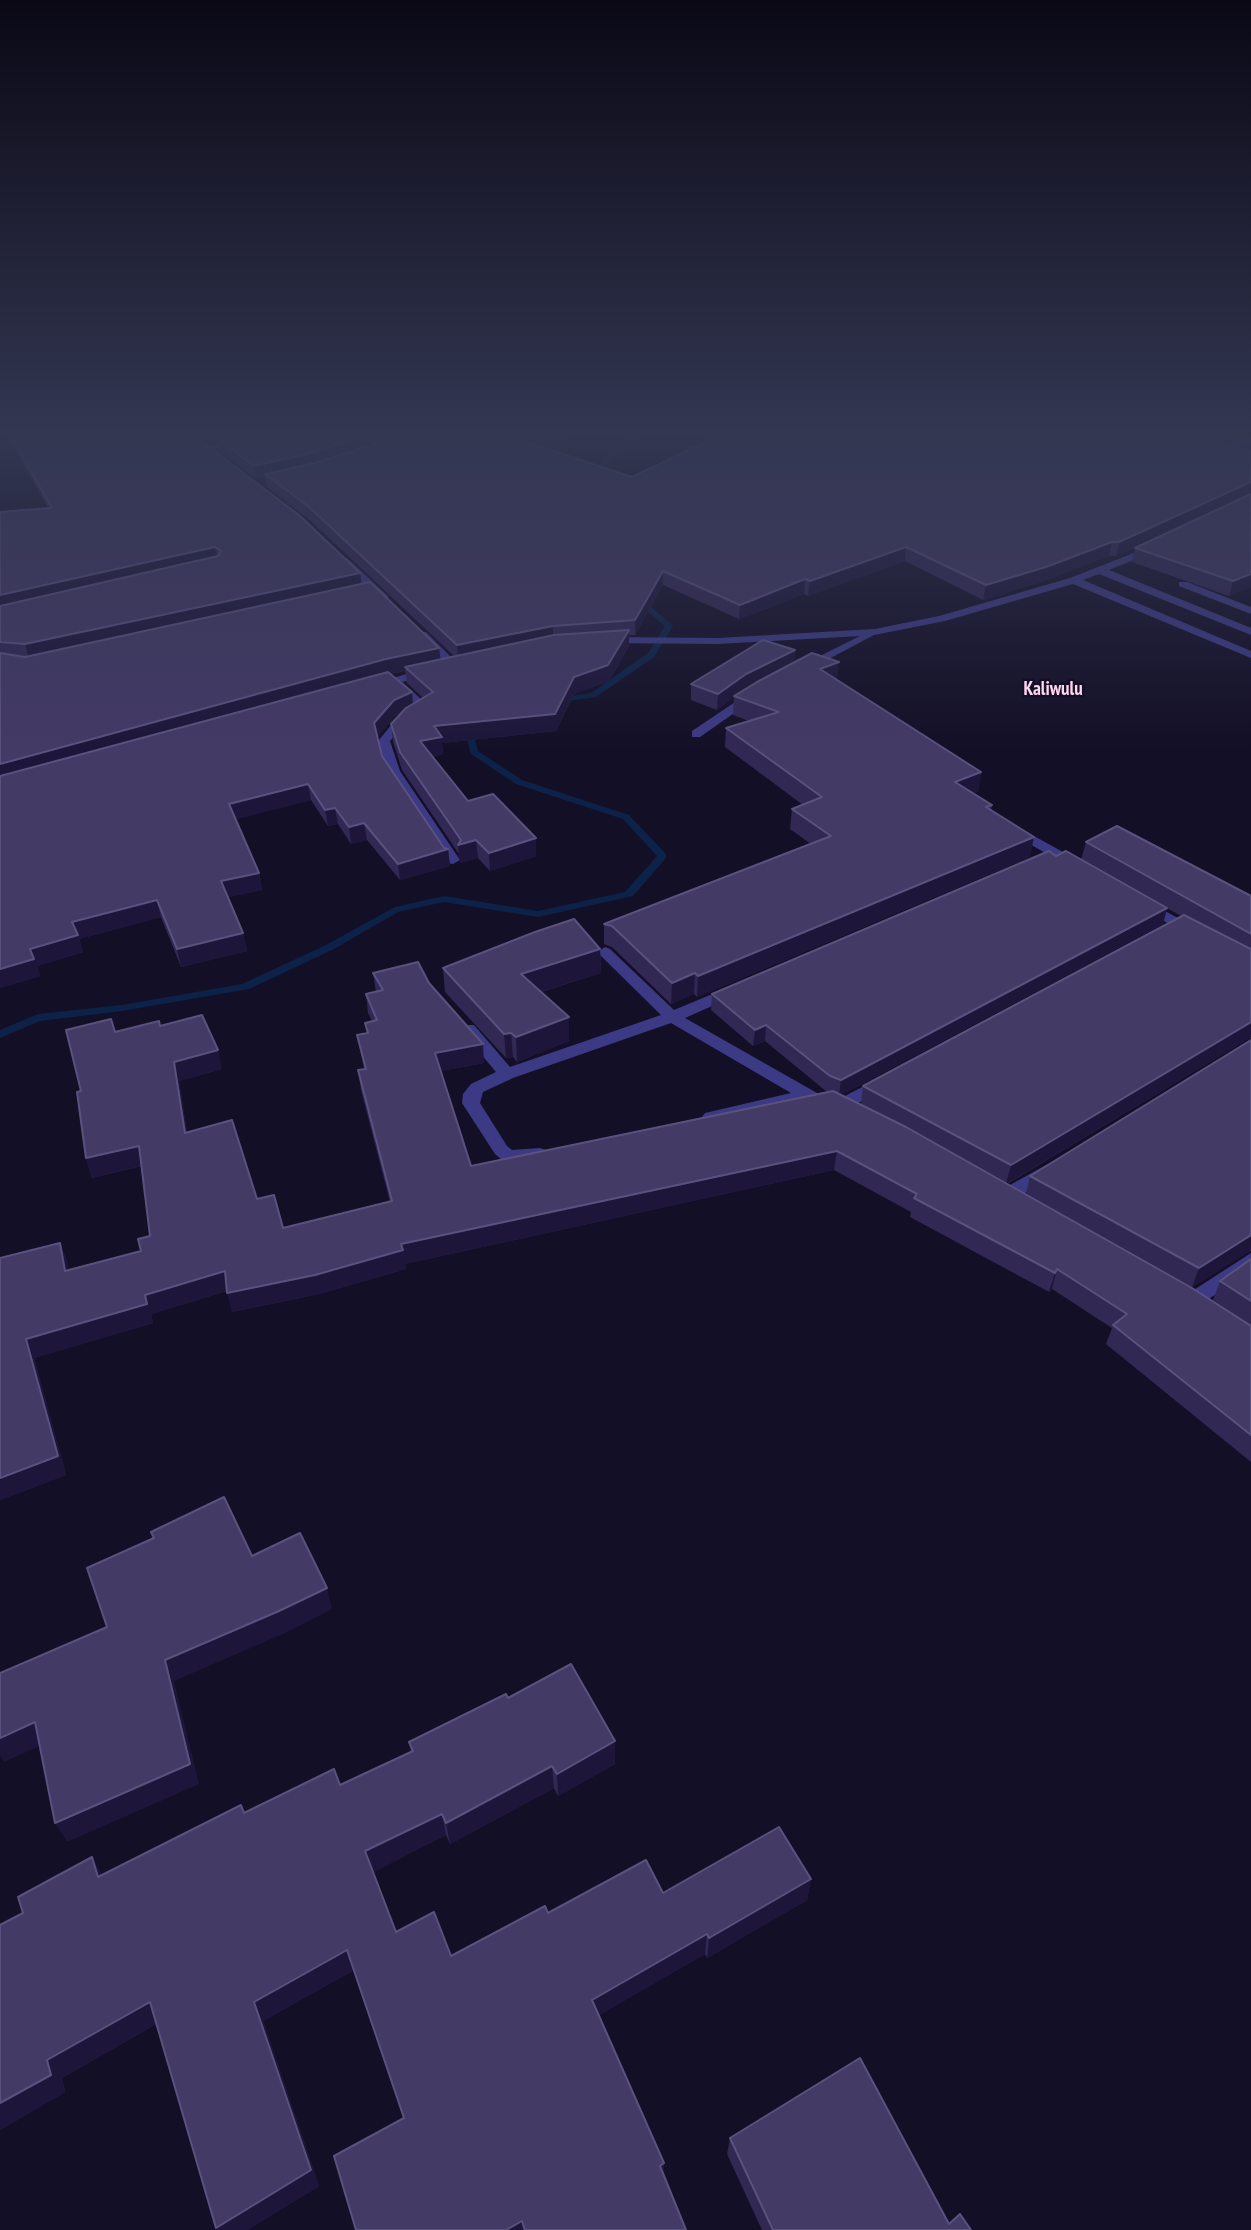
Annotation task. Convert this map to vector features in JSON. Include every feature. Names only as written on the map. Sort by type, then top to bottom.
[{"type":"street","points":[[588,642],[611,639],[718,641],[875,632],[941,619],[1074,580],[1160,545]]},
{"type":"street","points":[[333,551],[393,607]]},
{"type":"street","points":[[1100,570],[1251,632]]},
{"type":"street","points":[[1074,580],[1251,655]]},
{"type":"street","points":[[1183,584],[1251,611]]},
{"type":"street","points":[[362,593],[375,590]]},
{"type":"street","points":[[1199,611],[1227,602]]},
{"type":"street","points":[[367,687],[461,665],[411,623]]},
{"type":"street","points":[[795,673],[875,632]]},
{"type":"street","points":[[393,680],[426,709],[402,720],[384,741],[393,771],[453,860]]},
{"type":"street","points":[[696,734],[761,690]]},
{"type":"street","points":[[1001,822],[1051,857],[1090,873]]},
{"type":"street","points":[[1135,898],[1173,927],[1212,943]]},
{"type":"street","points":[[605,952],[672,1017],[807,1095],[841,1105],[864,1117]]},
{"type":"street","points":[[557,1151],[531,1156],[508,1156],[501,1150],[471,1103],[472,1094],[477,1088],[507,1074],[672,1017],[749,984]]},
{"type":"street","points":[[456,1016],[507,1074]]},
{"type":"street","points":[[841,1105],[901,1073]]},
{"type":"street","points":[[689,1122],[807,1095]]},
{"type":"street","points":[[1030,1209],[1000,1193],[1064,1160]]},
{"type":"street","points":[[1213,1313],[1188,1297],[1251,1260]]},
{"type":"building","points":[[0,541],[326,541],[360,573],[25,644],[0,642],[0,606],[218,556],[221,551],[215,547],[0,595]]},
{"type":"building","points":[[346,541],[1121,541],[986,585],[906,547],[810,581],[805,579],[740,605],[663,571],[635,620],[553,626],[457,645]]},
{"type":"building","points":[[1150,541],[1251,541],[1251,574],[1233,581],[1135,548]]},
{"type":"building","points":[[370,582],[439,648],[386,659],[0,764],[0,653],[25,657]]},
{"type":"building","points":[[629,630],[608,665],[574,677],[555,714],[434,726],[442,737],[420,741],[468,801],[493,794],[536,838],[489,853],[476,840],[458,845],[461,840],[400,752],[391,724],[406,708],[433,692],[405,667],[554,635]]},
{"type":"building","points":[[763,640],[795,650],[746,674],[718,694],[691,684]]},
{"type":"building","points":[[812,653],[839,662],[820,669],[981,772],[955,782],[992,805],[986,807],[1034,837],[698,976],[695,973],[672,983],[612,926],[604,924],[831,836],[792,809],[822,797],[726,728],[779,712],[734,696]]},
{"type":"building","points":[[388,672],[412,692],[394,700],[374,723],[382,756],[444,848],[448,849],[398,864],[364,823],[349,827],[335,808],[325,810],[308,784],[229,804],[259,873],[221,881],[243,933],[177,949],[157,900],[72,922],[78,935],[30,949],[34,959],[0,969],[0,776]]},
{"type":"building","points":[[1117,826],[1251,896],[1251,934],[1086,842]]},
{"type":"building","points":[[1049,851],[1056,856],[1066,851],[1167,908],[841,1080],[830,1076],[766,1025],[755,1030],[712,994]]},
{"type":"building","points":[[1184,915],[1251,949],[1251,1022],[1011,1165],[863,1086]]},
{"type":"building","points":[[574,919],[600,949],[521,974],[569,1017],[516,1037],[511,1033],[504,1034],[443,968],[535,932]]},
{"type":"building","points":[[418,962],[429,983],[483,1044],[435,1053],[471,1166],[833,1091],[906,1127],[1192,1288],[1251,1326],[1251,1435],[1113,1325],[1127,1314],[1057,1269],[1055,1273],[914,1198],[917,1194],[837,1151],[401,1244],[403,1250],[315,1275],[227,1293],[225,1271],[145,1295],[147,1304],[26,1339],[58,1456],[0,1478],[0,1258],[60,1243],[65,1271],[141,1251],[138,1239],[150,1236],[139,1146],[86,1158],[77,1092],[81,1091],[66,1030],[111,1019],[115,1032],[159,1021],[160,1026],[202,1015],[218,1050],[174,1062],[185,1133],[232,1120],[257,1199],[274,1195],[283,1228],[392,1201],[358,1070],[366,1069],[357,1035],[368,1033],[365,1023],[377,1020],[366,994],[383,990],[373,973]]},
{"type":"building","points":[[1251,1040],[1251,1235],[1199,1268],[1030,1176]]},
{"type":"building","points":[[1251,1259],[1251,1301],[1220,1281]]},
{"type":"building","points":[[224,1497],[252,1556],[300,1533],[327,1588],[165,1660],[190,1764],[55,1823],[35,1722],[0,1738],[0,1673],[107,1627],[87,1568],[154,1538],[151,1532]]},
{"type":"building","points":[[571,1664],[615,1741],[557,1774],[552,1766],[446,1823],[442,1814],[365,1851],[396,1932],[434,1912],[451,1956],[545,1906],[548,1913],[646,1860],[663,1893],[779,1827],[811,1879],[709,1938],[707,1934],[592,2000],[664,2163],[660,2166],[686,2230],[525,2230],[522,2221],[506,2230],[356,2230],[334,2156],[404,2118],[347,1950],[254,2002],[311,2170],[216,2228],[150,2002],[47,2060],[51,2075],[0,2103],[0,1925],[23,1913],[18,1897],[92,1857],[98,1877],[241,1805],[244,1813],[334,1769],[340,1785],[413,1751],[409,1742],[506,1694],[508,1698]]},
{"type":"building","points":[[860,2058],[949,2224],[960,2214],[971,2230],[773,2230],[730,2138]]},
{"type":"waterway","points":[[555,701],[593,695],[651,655],[669,626],[637,599]]},
{"type":"waterway","points":[[0,1034],[38,1018],[122,1008],[245,987],[330,947],[395,910],[444,899],[538,914],[629,894],[662,856],[626,817],[519,782],[474,752],[469,732],[474,726]]},
{"type":"district","name":"Kaliwulu","points":[[1053,690]]}]
